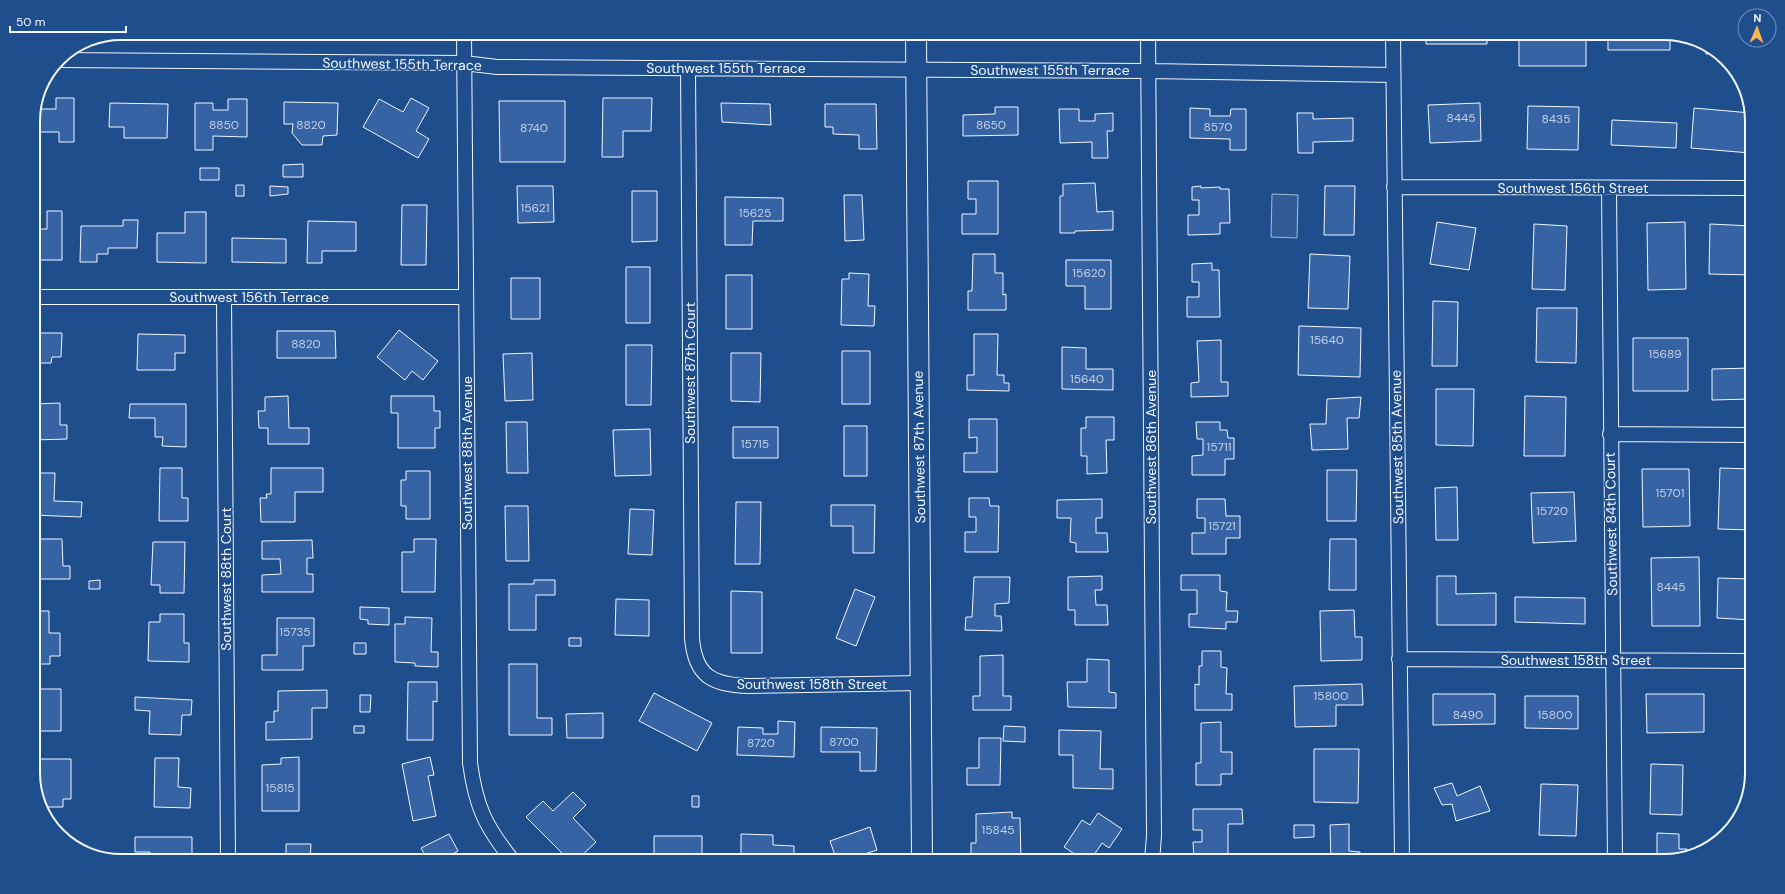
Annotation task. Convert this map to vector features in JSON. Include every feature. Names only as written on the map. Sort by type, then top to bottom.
[{"type":"street","name":"Southwest 88th Avenue","points":[[464,40],[470,763],[478,805],[486,823],[507,854]]},
{"type":"street","name":"Southwest 87th Avenue","points":[[916,40],[922,854]]},
{"type":"street","name":"Southwest 86th Avenue","points":[[1148,40],[1154,828],[1152,854]]},
{"type":"street","name":"Southwest 85th Avenue","points":[[1393,40],[1402,854]]},
{"type":"street","name":"Southwest 155th Terrace","points":[[68,60],[464,63],[497,67],[1393,74]]},
{"type":"street","name":"Southwest 87th Court","points":[[688,68],[692,638],[696,662],[706,675]]},
{"type":"street","name":"Southwest 156th Street","points":[[1394,187],[1745,188]]},
{"type":"street","name":"Southwest 84th Court","points":[[1609,188],[1615,854]]},
{"type":"street","name":"Southwest 156th Terrace","points":[[40,297],[466,297]]},
{"type":"street","name":"Southwest 88th Court","points":[[224,297],[228,854]]},
{"type":"street","points":[[1610,434],[1745,435]]},
{"type":"street","name":"Southwest 158th Street","points":[[1399,659],[1745,661]]},
{"type":"street","name":"Southwest 158th Street","points":[[706,675],[730,685],[744,686],[921,683]]},
{"type":"shaded area","points":[[1272,194],[1298,195],[1297,238],[1271,237]]},
{"type":"building","points":[[1426,40],[1487,40],[1487,44],[1426,44]]},
{"type":"building","points":[[1519,40],[1586,40],[1586,66],[1519,66]]},
{"type":"building","points":[[1608,40],[1670,41],[1670,50],[1608,50]]},
{"type":"building","points":[[56,98],[74,98],[74,142],[59,142],[59,132],[40,132],[41,109],[56,109]]},
{"type":"building","points":[[411,98],[429,108],[416,131],[429,139],[418,158],[363,127],[379,99],[403,112]]},
{"type":"building","points":[[603,98],[652,98],[651,131],[623,131],[623,157],[602,157]]},
{"type":"building","points":[[228,99],[247,99],[247,137],[213,136],[213,150],[195,150],[195,103],[213,103],[213,110],[228,110]]},
{"type":"building","points":[[499,101],[565,101],[565,162],[500,162]]},
{"type":"building","points":[[284,102],[338,103],[337,135],[323,136],[322,145],[302,145],[292,133],[293,124],[284,124]]},
{"type":"building","points":[[110,103],[168,104],[167,138],[124,138],[124,127],[109,127]]},
{"type":"building","points":[[721,103],[770,104],[771,125],[722,122]]},
{"type":"building","points":[[1480,103],[1481,141],[1430,143],[1428,105]]},
{"type":"building","points":[[825,104],[876,104],[877,149],[859,149],[859,135],[833,134],[833,127],[825,127]]},
{"type":"building","points":[[1528,106],[1579,107],[1578,150],[1527,149]]},
{"type":"building","points":[[995,107],[1018,107],[1018,135],[963,136],[963,115],[995,114]]},
{"type":"building","points":[[1190,108],[1210,109],[1210,116],[1230,116],[1231,109],[1246,109],[1246,150],[1230,150],[1230,139],[1190,138]]},
{"type":"building","points":[[1694,108],[1744,112],[1745,153],[1691,148]]},
{"type":"building","points":[[1059,109],[1079,109],[1079,121],[1095,121],[1095,114],[1113,113],[1113,131],[1107,131],[1108,158],[1092,158],[1092,142],[1060,143]]},
{"type":"building","points":[[1297,113],[1313,113],[1313,119],[1353,118],[1353,141],[1313,142],[1313,153],[1298,153]]},
{"type":"building","points":[[1612,120],[1677,123],[1676,148],[1611,145]]},
{"type":"building","points":[[303,164],[303,177],[283,177],[283,165]]},
{"type":"building","points":[[200,168],[219,168],[219,180],[200,180]]},
{"type":"building","points":[[968,181],[998,181],[998,234],[962,234],[962,214],[976,214],[976,199],[968,199]]},
{"type":"building","points":[[1095,183],[1097,212],[1113,211],[1113,230],[1060,233],[1060,196],[1063,196],[1063,184]]},
{"type":"building","points":[[236,185],[244,185],[244,196],[236,196]]},
{"type":"building","points":[[270,186],[288,187],[288,194],[270,196]]},
{"type":"building","points":[[517,186],[553,186],[554,222],[518,223]]},
{"type":"building","points":[[1201,186],[1201,188],[1220,187],[1220,189],[1229,189],[1230,223],[1220,223],[1220,234],[1188,235],[1188,215],[1199,215],[1199,200],[1192,200],[1192,187]]},
{"type":"building","points":[[1325,186],[1355,186],[1354,235],[1324,235]]},
{"type":"building","points":[[632,191],[657,191],[657,241],[632,242]]},
{"type":"building","points":[[844,195],[862,195],[864,240],[845,241]]},
{"type":"building","points":[[725,197],[783,198],[783,221],[753,221],[752,245],[725,245]]},
{"type":"building","points":[[402,205],[427,205],[426,265],[401,265]]},
{"type":"building","points":[[47,211],[62,211],[62,260],[40,260],[40,229],[47,229]]},
{"type":"building","points":[[185,212],[206,212],[206,263],[157,262],[157,233],[185,233]]},
{"type":"building","points":[[123,220],[138,220],[137,248],[108,248],[108,254],[97,254],[97,262],[80,262],[81,226],[123,226]]},
{"type":"building","points":[[308,221],[356,222],[356,251],[322,251],[322,263],[307,263]]},
{"type":"building","points":[[1437,222],[1476,228],[1469,270],[1430,264]]},
{"type":"building","points":[[1685,222],[1686,289],[1648,290],[1647,223]]},
{"type":"building","points":[[1534,224],[1567,226],[1565,290],[1532,289]]},
{"type":"building","points":[[1710,224],[1745,226],[1745,275],[1709,274]]},
{"type":"building","points":[[232,238],[286,239],[286,263],[232,262]]},
{"type":"building","points":[[973,254],[995,254],[995,273],[1003,273],[1003,295],[1006,294],[1006,310],[968,310],[968,291],[972,291]]},
{"type":"building","points":[[1310,254],[1350,256],[1348,309],[1308,308]]},
{"type":"building","points":[[1066,260],[1111,260],[1111,309],[1085,309],[1085,286],[1066,286]]},
{"type":"building","points":[[1212,263],[1212,270],[1219,270],[1220,317],[1187,317],[1187,297],[1199,297],[1199,282],[1192,282],[1192,264]]},
{"type":"building","points":[[626,267],[650,267],[650,323],[626,323]]},
{"type":"building","points":[[849,273],[869,274],[868,306],[875,306],[874,326],[841,325],[842,279],[849,279]]},
{"type":"building","points":[[726,275],[752,275],[752,329],[726,329]]},
{"type":"building","points":[[511,278],[540,278],[540,319],[511,319]]},
{"type":"building","points":[[1433,301],[1458,302],[1457,366],[1432,366]]},
{"type":"building","points":[[1537,308],[1577,308],[1576,363],[1536,362]]},
{"type":"building","points":[[1299,326],[1361,328],[1360,377],[1298,375]]},
{"type":"building","points":[[399,330],[438,361],[423,380],[412,371],[405,380],[377,357]]},
{"type":"building","points":[[277,331],[335,331],[336,358],[277,358]]},
{"type":"building","points":[[40,333],[62,333],[61,357],[52,357],[51,363],[40,363]]},
{"type":"building","points":[[138,334],[185,335],[185,353],[175,353],[175,370],[137,370]]},
{"type":"building","points":[[974,334],[998,334],[997,375],[1004,375],[1004,383],[1009,383],[1009,391],[967,390],[967,375],[974,375]]},
{"type":"building","points":[[1633,338],[1688,338],[1688,391],[1633,391]]},
{"type":"building","points":[[1221,340],[1221,382],[1228,382],[1228,396],[1191,397],[1191,383],[1199,382],[1197,341]]},
{"type":"building","points":[[626,345],[652,345],[651,405],[626,405]]},
{"type":"building","points":[[1062,347],[1086,348],[1086,369],[1113,369],[1113,390],[1062,389]]},
{"type":"building","points":[[842,351],[870,351],[870,404],[842,404]]},
{"type":"building","points":[[532,353],[533,400],[505,401],[503,354]]},
{"type":"building","points":[[731,353],[761,353],[760,402],[731,401]]},
{"type":"building","points":[[1745,368],[1745,399],[1712,400],[1712,369]]},
{"type":"building","points":[[1436,389],[1474,389],[1473,446],[1436,445]]},
{"type":"building","points":[[288,396],[289,428],[309,428],[309,444],[268,444],[268,428],[259,428],[258,411],[265,411],[265,397]]},
{"type":"building","points":[[391,396],[434,396],[434,411],[440,411],[440,428],[435,428],[435,448],[398,448],[398,413],[391,413]]},
{"type":"building","points":[[1525,396],[1566,397],[1565,456],[1524,456]]},
{"type":"building","points":[[1361,397],[1359,418],[1347,418],[1348,449],[1312,450],[1310,424],[1326,424],[1327,399]]},
{"type":"building","points":[[60,403],[60,425],[67,425],[67,439],[40,440],[40,404]]},
{"type":"building","points":[[130,404],[186,404],[186,447],[162,446],[163,437],[155,437],[155,418],[129,418]]},
{"type":"building","points":[[1086,417],[1114,417],[1114,440],[1106,440],[1107,473],[1087,474],[1087,456],[1081,456],[1081,428],[1086,428]]},
{"type":"building","points":[[969,419],[997,419],[997,472],[964,472],[964,453],[977,453],[977,437],[969,438]]},
{"type":"building","points":[[506,422],[527,422],[528,473],[507,473]]},
{"type":"building","points":[[1196,422],[1220,422],[1220,430],[1227,430],[1228,438],[1234,438],[1234,459],[1225,459],[1225,475],[1192,475],[1192,456],[1203,455],[1203,439],[1197,439]]},
{"type":"building","points":[[844,426],[867,426],[867,476],[844,476]]},
{"type":"building","points":[[733,427],[778,427],[778,458],[733,458]]},
{"type":"building","points":[[650,429],[651,475],[615,476],[613,430]]},
{"type":"building","points":[[160,468],[182,468],[182,498],[188,498],[188,521],[159,521]]},
{"type":"building","points":[[271,468],[323,468],[323,492],[295,492],[295,522],[261,522],[260,498],[267,498],[266,494],[271,494]]},
{"type":"building","points":[[1720,468],[1745,469],[1745,530],[1718,529]]},
{"type":"building","points":[[1642,469],[1689,469],[1690,526],[1643,527]]},
{"type":"building","points":[[1327,470],[1357,470],[1356,521],[1327,521]]},
{"type":"building","points":[[406,471],[430,471],[430,519],[406,519],[406,506],[401,506],[401,480],[406,480]]},
{"type":"building","points":[[40,473],[55,473],[54,501],[82,502],[81,517],[40,515]]},
{"type":"building","points":[[1457,487],[1458,540],[1436,540],[1435,488]]},
{"type":"building","points":[[1574,492],[1576,541],[1533,543],[1531,493]]},
{"type":"building","points":[[969,498],[989,498],[990,506],[999,506],[998,552],[965,552],[965,532],[976,532],[976,517],[969,517]]},
{"type":"building","points":[[1102,499],[1102,518],[1096,518],[1096,533],[1107,533],[1108,552],[1076,552],[1076,543],[1070,542],[1071,518],[1057,518],[1057,500]]},
{"type":"building","points":[[1197,499],[1225,499],[1226,516],[1240,516],[1240,538],[1226,538],[1226,554],[1192,554],[1192,533],[1205,533],[1205,518],[1197,518]]},
{"type":"building","points":[[736,502],[761,502],[760,564],[735,564]]},
{"type":"building","points":[[831,505],[875,505],[874,553],[853,553],[853,526],[831,526]]},
{"type":"building","points":[[505,506],[528,506],[529,561],[506,561]]},
{"type":"building","points":[[630,509],[654,510],[652,555],[628,554]]},
{"type":"building","points":[[40,539],[62,539],[63,566],[70,566],[70,579],[40,579]]},
{"type":"building","points":[[414,539],[436,539],[435,592],[402,592],[402,552],[414,552]]},
{"type":"building","points":[[1330,539],[1356,539],[1356,590],[1329,590]]},
{"type":"building","points":[[312,540],[313,558],[307,558],[307,574],[313,574],[313,592],[262,592],[262,575],[281,574],[280,559],[262,559],[262,541]]},
{"type":"building","points":[[153,542],[185,542],[184,593],[160,593],[160,585],[151,585]]},
{"type":"building","points":[[1699,557],[1700,626],[1652,626],[1651,558]]},
{"type":"building","points":[[1181,575],[1220,575],[1220,591],[1227,592],[1226,611],[1238,611],[1237,622],[1226,622],[1226,629],[1189,627],[1189,614],[1197,614],[1197,590],[1181,590]]},
{"type":"building","points":[[1102,576],[1102,590],[1095,590],[1096,605],[1107,605],[1108,625],[1075,625],[1075,610],[1068,610],[1068,577]]},
{"type":"building","points":[[1437,576],[1456,576],[1456,594],[1496,593],[1496,625],[1437,625]]},
{"type":"building","points":[[974,577],[1010,577],[1009,603],[995,604],[995,616],[1001,616],[1002,631],[965,630],[966,617],[972,617]]},
{"type":"building","points":[[1718,578],[1745,579],[1745,620],[1717,618]]},
{"type":"building","points":[[100,580],[100,589],[89,589],[89,581]]},
{"type":"building","points":[[534,580],[555,580],[555,595],[536,595],[536,630],[509,630],[509,584],[534,584]]},
{"type":"building","points":[[855,589],[875,597],[856,646],[836,638]]},
{"type":"building","points":[[731,591],[762,592],[762,653],[731,653]]},
{"type":"building","points":[[1515,597],[1585,598],[1585,624],[1515,622]]},
{"type":"building","points":[[616,599],[649,600],[649,636],[615,635]]},
{"type":"building","points":[[360,607],[389,608],[389,625],[368,624],[368,620],[360,619]]},
{"type":"building","points":[[1354,610],[1355,637],[1362,637],[1362,660],[1321,661],[1320,611]]},
{"type":"building","points":[[40,611],[49,611],[49,633],[60,633],[60,656],[50,656],[50,664],[40,664]]},
{"type":"building","points":[[160,614],[184,614],[184,643],[189,643],[189,662],[148,661],[149,622],[160,622]]},
{"type":"building","points":[[405,617],[432,618],[431,652],[438,652],[438,667],[415,666],[415,663],[395,662],[395,624],[405,624]]},
{"type":"building","points":[[277,618],[314,618],[314,646],[303,646],[303,670],[262,670],[262,655],[277,655]]},
{"type":"building","points":[[569,638],[581,638],[581,646],[569,646]]},
{"type":"building","points":[[354,643],[366,643],[366,654],[354,654]]},
{"type":"building","points":[[1202,651],[1221,651],[1221,667],[1227,668],[1226,694],[1232,694],[1232,710],[1195,710],[1195,684],[1199,685],[1199,666],[1202,666]]},
{"type":"building","points":[[1003,655],[1003,696],[1011,696],[1011,710],[973,710],[973,696],[980,696],[980,656]]},
{"type":"building","points":[[1087,659],[1109,660],[1109,692],[1116,693],[1116,708],[1068,707],[1067,682],[1087,682]]},
{"type":"building","points":[[509,664],[537,664],[537,718],[552,718],[552,735],[509,735]]},
{"type":"building","points":[[408,682],[437,682],[437,702],[433,701],[433,740],[407,740]]},
{"type":"building","points":[[1362,684],[1363,705],[1336,705],[1336,726],[1295,727],[1294,686]]},
{"type":"building","points":[[40,689],[61,689],[61,731],[40,731]]},
{"type":"building","points":[[327,690],[327,708],[312,708],[312,739],[266,740],[266,722],[274,722],[274,711],[278,711],[278,691]]},
{"type":"building","points":[[654,693],[712,723],[697,751],[639,721]]},
{"type":"building","points":[[1433,694],[1495,694],[1495,724],[1433,725]]},
{"type":"building","points":[[1646,694],[1704,694],[1704,732],[1647,733]]},
{"type":"building","points":[[360,695],[371,695],[370,712],[360,712]]},
{"type":"building","points":[[1525,696],[1578,696],[1578,729],[1525,728]]},
{"type":"building","points":[[135,697],[192,700],[191,715],[182,715],[181,735],[149,734],[150,711],[135,710]]},
{"type":"building","points":[[603,713],[603,738],[567,738],[566,714]]},
{"type":"building","points":[[778,721],[795,722],[794,757],[737,755],[738,727],[763,728],[763,734],[778,734]]},
{"type":"building","points":[[1221,722],[1221,752],[1232,752],[1232,774],[1221,774],[1221,785],[1196,785],[1196,763],[1201,763],[1201,723]]},
{"type":"building","points":[[354,726],[364,726],[364,733],[354,733]]},
{"type":"building","points":[[1004,726],[1025,727],[1025,742],[1003,741]]},
{"type":"building","points":[[821,727],[877,728],[876,771],[860,771],[860,752],[821,752]]},
{"type":"building","points":[[1059,730],[1101,731],[1100,769],[1113,769],[1113,789],[1073,788],[1073,755],[1059,755]]},
{"type":"building","points":[[979,738],[1001,738],[1000,785],[967,785],[967,768],[979,768]]},
{"type":"building","points":[[1314,749],[1359,749],[1358,803],[1314,802]]},
{"type":"building","points":[[299,757],[299,811],[262,811],[262,765],[281,764],[281,758]]},
{"type":"building","points":[[430,757],[434,775],[428,776],[436,816],[413,821],[402,764]]},
{"type":"building","points":[[155,758],[179,758],[178,787],[191,788],[190,808],[154,807]]},
{"type":"building","points":[[40,759],[71,759],[71,799],[63,799],[63,807],[47,807],[40,778]]},
{"type":"building","points":[[1651,764],[1683,765],[1682,815],[1650,814]]},
{"type":"building","points":[[1452,783],[1457,796],[1480,786],[1490,811],[1456,821],[1452,804],[1442,805],[1434,788]]},
{"type":"building","points":[[1541,784],[1578,785],[1576,836],[1539,835]]},
{"type":"building","points":[[573,792],[586,805],[573,818],[596,842],[583,854],[563,854],[526,817],[543,801],[553,811]]},
{"type":"building","points":[[692,796],[699,796],[699,807],[692,807]]},
{"type":"building","points":[[1193,809],[1242,809],[1243,824],[1228,824],[1228,854],[1194,854],[1193,842],[1202,842],[1202,830],[1193,830]]},
{"type":"building","points":[[1012,812],[1012,818],[1020,818],[1021,854],[971,854],[971,843],[976,843],[976,814]]},
{"type":"building","points":[[1098,813],[1122,829],[1109,848],[1102,843],[1095,854],[1074,854],[1064,847],[1082,820],[1090,825]]},
{"type":"building","points":[[1349,824],[1349,851],[1360,852],[1360,854],[1331,854],[1330,825]]},
{"type":"building","points":[[1294,825],[1314,825],[1314,837],[1294,838]]},
{"type":"building","points":[[870,827],[877,850],[865,854],[835,854],[830,841]]},
{"type":"building","points":[[1657,833],[1679,834],[1679,849],[1687,849],[1687,850],[1674,853],[1657,854]]},
{"type":"building","points":[[449,834],[458,851],[453,854],[424,854],[421,848]]},
{"type":"building","points":[[741,834],[773,835],[773,845],[794,846],[794,854],[741,854]]},
{"type":"building","points":[[654,836],[702,836],[702,854],[654,854]]},
{"type":"building","points":[[135,837],[192,837],[192,854],[150,854],[150,852],[135,852]]},
{"type":"building","points":[[286,844],[311,844],[310,854],[286,854]]}]
